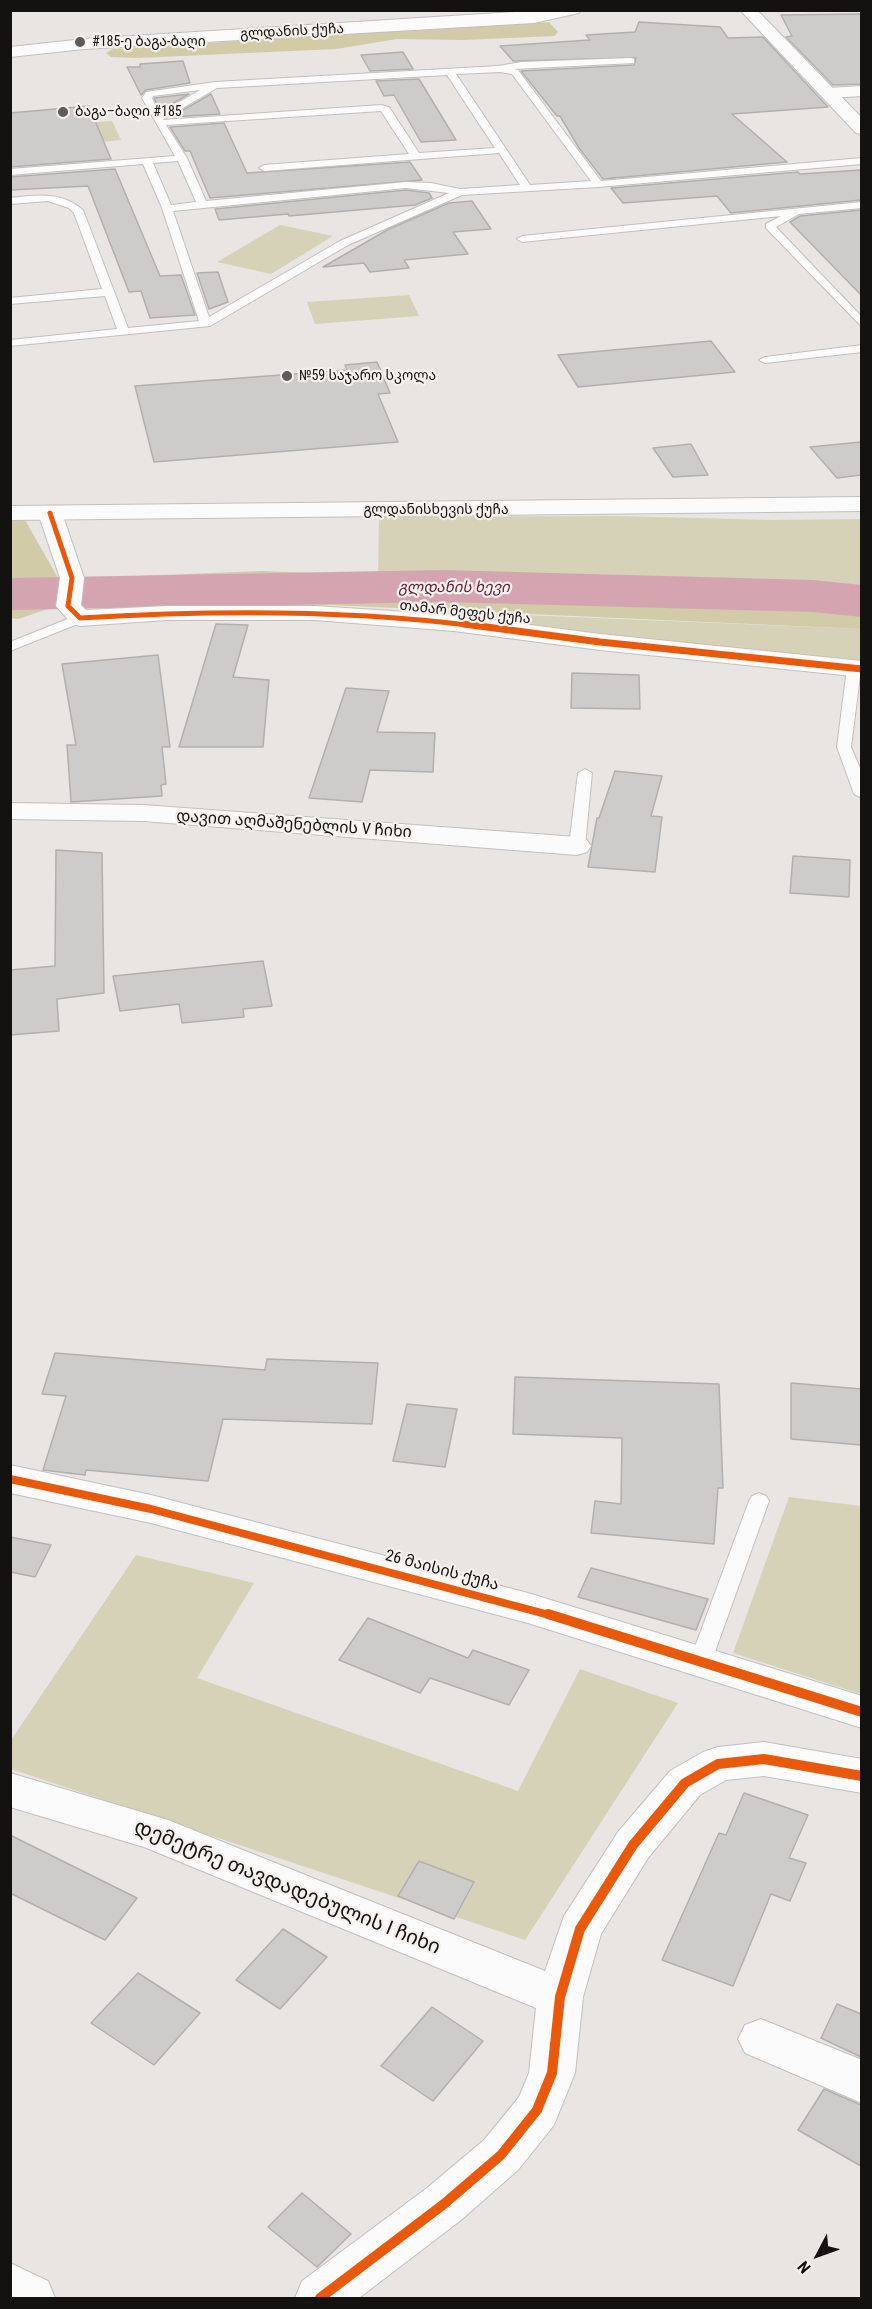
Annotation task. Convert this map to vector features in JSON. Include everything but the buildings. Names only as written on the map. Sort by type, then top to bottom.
[{"type":"street","name":"გლდანის ქუჩა","points":[[10,52],[84,44],[534,18],[573,10]]},
{"type":"street","points":[[748,10],[861,129]]},
{"type":"street","points":[[828,93],[861,91]]},
{"type":"street","name":"გლდანისხევის ქუჩა","points":[[10,513],[861,504]]},
{"type":"street","points":[[50,513],[72,578],[74,612]]},
{"type":"street","name":"თამარ მეფეს ქუჩა","points":[[74,612],[315,613],[454,623],[600,642],[857,668]]},
{"type":"street","name":"დავით აღმაშენებლის V ჩიხი","points":[[10,811],[143,813],[577,846]]},
{"type":"street","name":"26 მაისის ქუჩა","points":[[10,1479],[151,1509],[528,1608],[861,1712]]},
{"type":"street","points":[[320,2298],[444,2204],[501,2155],[537,2110],[552,2073],[560,1997],[580,1929],[633,1845],[685,1783],[718,1764],[764,1760],[861,1776]]},
{"type":"street","name":"დემეტრე თავდადებულის I ჩიხი","points":[[10,1790],[153,1832],[560,1997]]},
{"type":"street","points":[[761,2039],[861,2082]]},
{"type":"street","points":[[10,2286],[30,2298]]},
{"type":"lane","points":[[201,204],[182,158],[147,98],[149,94],[215,85],[500,69],[522,65],[631,61]]},
{"type":"lane","points":[[500,69],[515,72],[598,184]]},
{"type":"lane","points":[[450,72],[527,188]]},
{"type":"lane","points":[[159,121],[215,85]]},
{"type":"lane","points":[[159,121],[381,108],[386,109],[416,156]]},
{"type":"lane","points":[[264,168],[503,150]]},
{"type":"lane","points":[[10,172],[182,158]]},
{"type":"lane","points":[[147,161],[167,208],[206,324]]},
{"type":"lane","points":[[167,208],[406,185],[431,186],[460,192],[598,184],[861,161]]},
{"type":"lane","points":[[10,343],[206,324],[344,243],[460,192]]},
{"type":"lane","points":[[10,201],[50,198],[72,203],[79,212],[124,332]]},
{"type":"lane","points":[[522,239],[861,205]]},
{"type":"lane","points":[[797,211],[770,226],[861,324]]},
{"type":"lane","points":[[10,301],[109,292]]},
{"type":"lane","points":[[765,360],[861,348]]},
{"type":"lane","points":[[10,647],[74,612]]},
{"type":"lane","points":[[857,668],[844,747],[861,794]]},
{"type":"lane","points":[[577,846],[585,773]]},
{"type":"lane","points":[[700,1663],[759,1501]]},
{"type":"shaded area","points":[[549,22],[558,32],[554,36],[464,40],[397,39],[336,49],[138,58],[111,57],[106,53],[113,49],[126,48]]},
{"type":"shaded area","points":[[112,121],[121,140],[91,143],[82,123]]},
{"type":"shaded area","points":[[280,225],[333,236],[271,274],[217,262]]},
{"type":"shaded area","points":[[409,295],[419,316],[315,324],[307,302]]},
{"type":"shaded area","points":[[617,516],[773,520],[861,519],[861,593],[378,575],[379,517]]},
{"type":"shaded area","points":[[11,520],[25,520],[58,578],[54,607],[18,619],[11,618]]},
{"type":"shaded area","points":[[262,571],[861,593],[861,629],[330,605],[83,606],[87,578]]},
{"type":"shaded area","points":[[426,611],[861,629],[861,664],[596,637]]},
{"type":"shaded area","points":[[789,1497],[861,1506],[861,1694],[733,1653]]},
{"type":"shaded area","points":[[136,1555],[254,1583],[197,1678],[518,1791],[580,1669],[678,1703],[525,1940],[11,1769],[11,1740]]},
{"type":"waterway","name":"გლდანის ხევი","points":[[10,594],[442,586],[813,596],[862,601]]},
{"type":"cycle path","points":[[50,513],[72,578],[68,606],[80,618],[167,613],[315,613],[454,623],[600,642],[862,669]]},
{"type":"cycle path","points":[[10,1479],[151,1509],[528,1608],[862,1712]]},
{"type":"cycle path","points":[[320,2298],[444,2204],[501,2155],[537,2110],[552,2073],[560,1997],[580,1929],[633,1845],[685,1783],[718,1764],[764,1759],[862,1776]]},
{"type":"place","name":"#185-ე ბაგა-ბაღი","points":[[80,42]]},
{"type":"place","name":"ბაგა–ბაღი #185","points":[[63,112]]},
{"type":"place","name":"№59 საჯარო სკოლა","points":[[287,376]]}]
